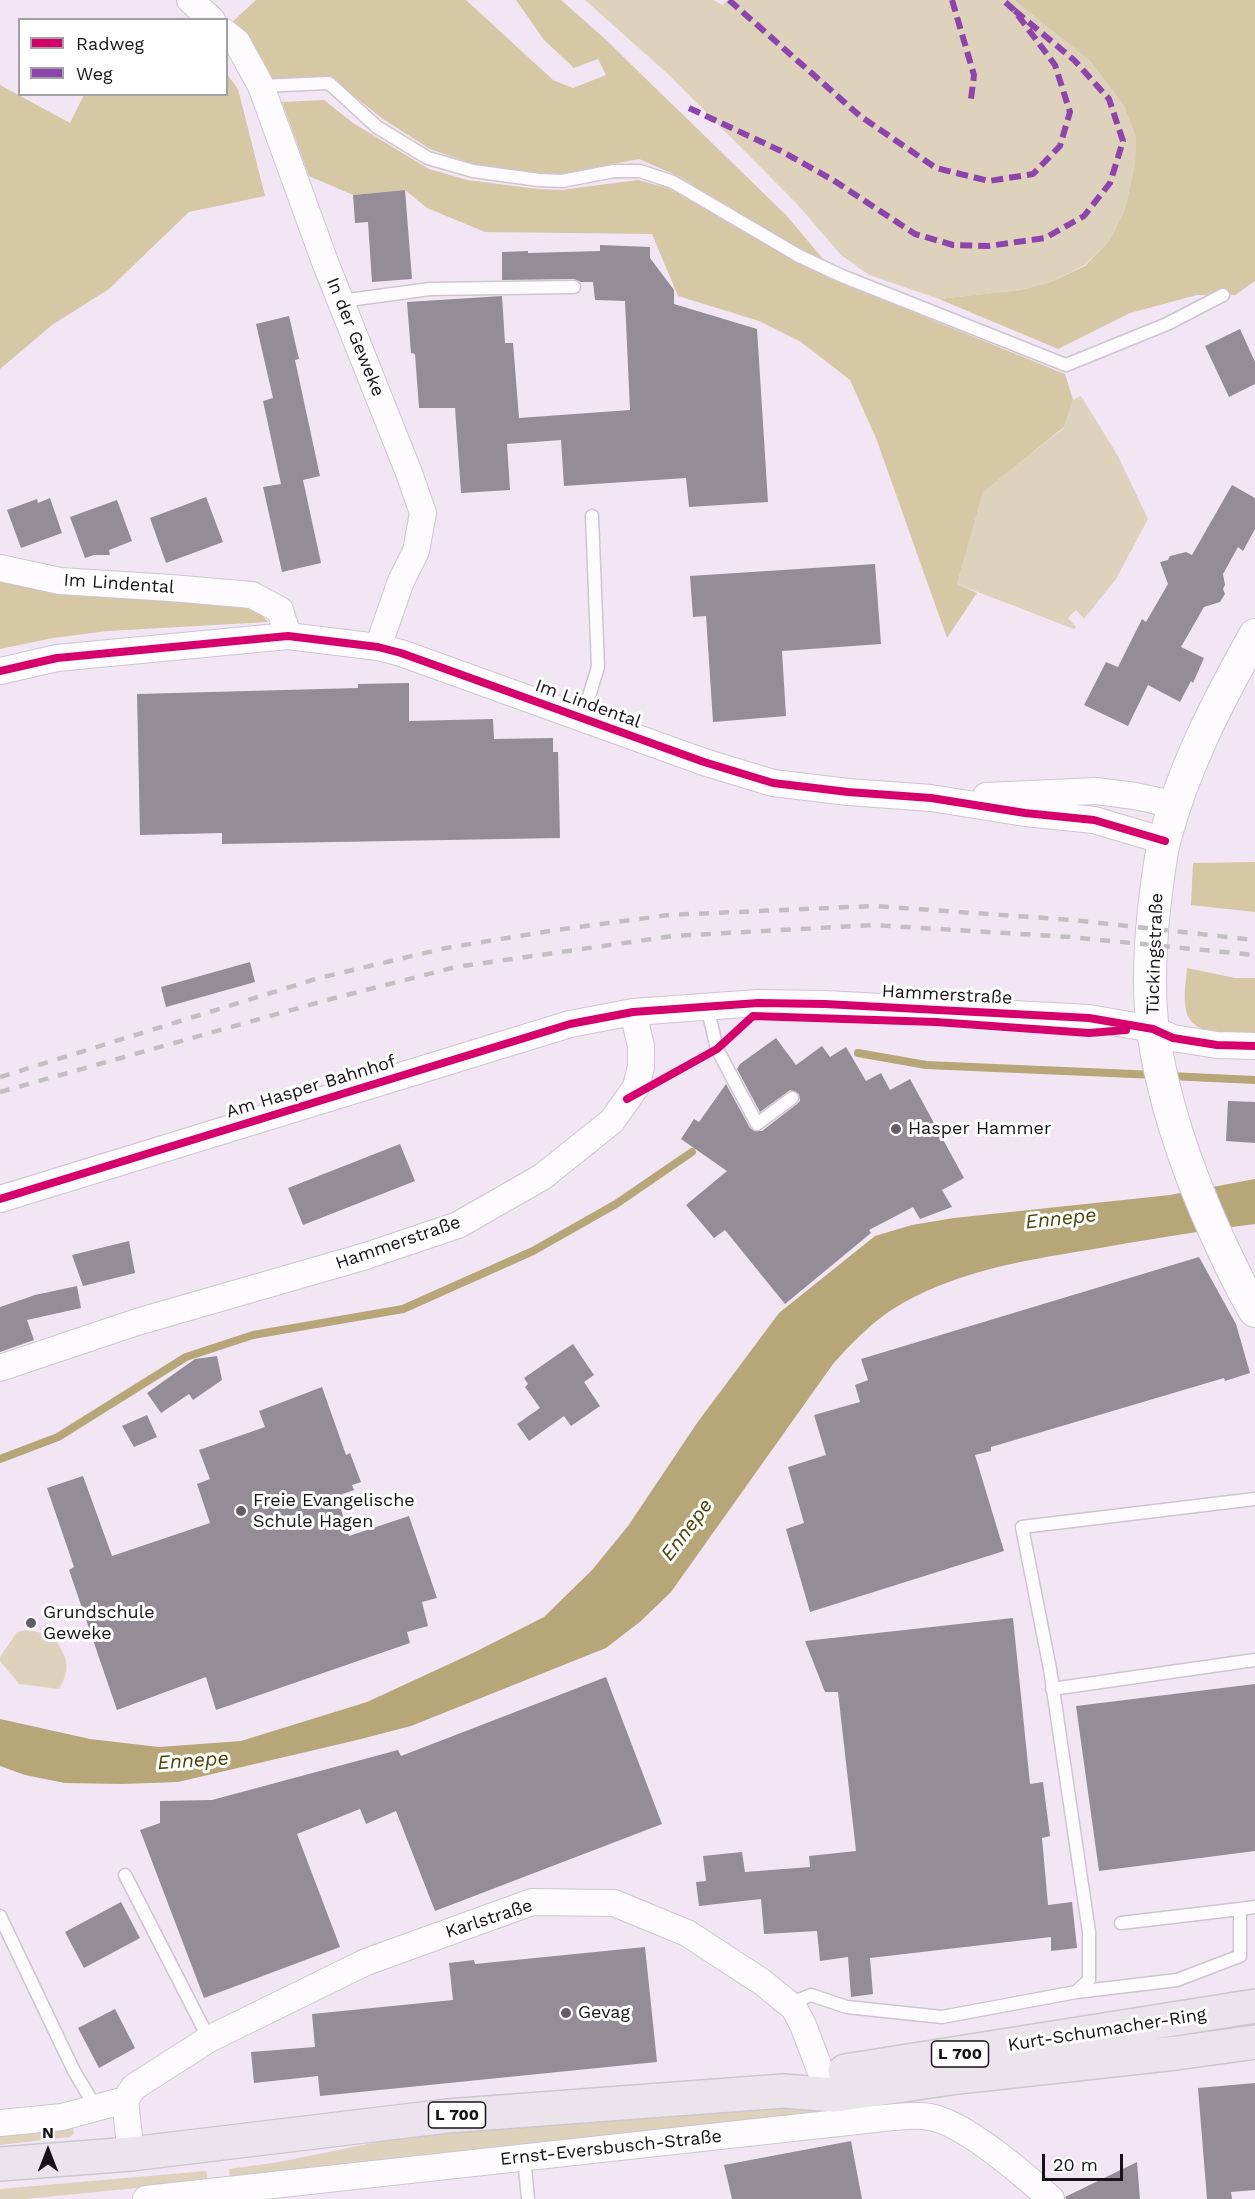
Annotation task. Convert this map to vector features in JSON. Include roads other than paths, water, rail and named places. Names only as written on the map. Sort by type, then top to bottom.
[{"type":"main road","name":"Kurt-Schumacher-Ring","points":[[783,2091],[822,2075],[1255,2006]]},
{"type":"main road","name":"L 700","points":[[0,2164],[131,2154],[447,2116],[783,2091],[835,2095],[958,2077],[1255,2042]]},
{"type":"street","points":[[190,0],[210,18]]},
{"type":"street","name":"In der Geweke","points":[[228,35],[237,42],[261,86],[423,513],[416,551],[401,580],[378,647]]},
{"type":"street","name":"Im Lindental","points":[[0,567],[60,581],[252,595],[280,610],[288,636]]},
{"type":"street","name":"Tückingstraße","points":[[1255,635],[1227,683],[1193,755],[1176,805],[1165,841],[1152,931],[1151,969],[1155,1042],[1164,1089],[1178,1137],[1202,1202],[1227,1258],[1255,1311]]},
{"type":"street","name":"Im Lindental","points":[[0,671],[57,658],[288,636],[378,647],[704,762],[772,783],[848,792],[931,798],[1025,813],[1094,820],[1165,841]]},
{"type":"street","name":"Im Lindental","points":[[931,798],[1096,791],[1176,805]]},
{"type":"street","name":"Hammerstraße","points":[[0,1368],[137,1322],[366,1256],[467,1220],[542,1177],[612,1121],[636,1087],[640,1067],[641,1046],[633,1011],[758,1003],[936,1008],[1089,1018],[1155,1042],[1173,1038],[1217,1045],[1255,1046]]},
{"type":"street","name":"Am Hasper Bahnhof","points":[[0,1199],[570,1024],[633,1011]]},
{"type":"street","name":"Karlstraße","points":[[0,2123],[62,2117],[125,2100],[134,2087],[209,2039],[366,1962],[532,1902],[615,1903],[687,1933],[762,1982],[794,2008],[822,2075]]},
{"type":"street","points":[[125,2100],[131,2154]]},
{"type":"street","name":"Ernst-Eversbusch-Straße","points":[[146,2199],[254,2193],[524,2157],[884,2118],[930,2116],[952,2125],[1017,2168],[1051,2199]]},
{"type":"lane","points":[[261,86],[329,83],[377,127],[428,158],[473,171],[561,181],[614,171],[640,171],[673,182],[799,256],[842,276],[1066,365],[1167,324],[1223,295]]},
{"type":"lane","points":[[341,301],[430,289],[574,286]]},
{"type":"lane","points":[[582,719],[598,667],[592,516]]},
{"type":"lane","points":[[707,1006],[717,1049],[757,1124],[792,1098]]},
{"type":"lane","points":[[1076,1992],[1089,1980],[1089,1932],[1053,1689],[1022,1527],[1255,1499]]},
{"type":"lane","points":[[1053,1689],[1255,1660]]},
{"type":"lane","points":[[126,1875],[209,2039]]},
{"type":"lane","points":[[1121,1923],[1255,1907]]},
{"type":"lane","points":[[794,2008],[801,1999],[811,1995],[847,2007],[942,2017],[1076,1992],[1178,1980],[1240,1956],[1240,1909]]},
{"type":"lane","points":[[0,1916],[74,2071],[96,2108]]},
{"type":"lane","points":[[524,2157],[528,2199]]},
{"type":"water","name":"Ennepe","points":[[1255,1179],[1255,1224],[1012,1264],[939,1286],[893,1309],[861,1335],[833,1364],[671,1592],[641,1621],[606,1648],[411,1726],[178,1782],[65,1783],[25,1775],[0,1766],[0,1719],[90,1739],[159,1747],[241,1741],[367,1702],[544,1617],[593,1569],[628,1526],[697,1423],[779,1313],[875,1236],[912,1225],[954,1218],[1170,1195]]},
{"type":"waterway","points":[[858,1053],[926,1065],[1156,1075]]},
{"type":"waterway","points":[[1169,1076],[1255,1080]]},
{"type":"waterway","points":[[0,1459],[58,1437],[186,1357],[253,1335],[403,1309],[533,1251],[616,1204],[692,1152]]},
{"type":"railway","points":[[0,1077],[319,978],[446,948],[669,915],[874,906],[1073,920],[1255,940]]},
{"type":"railway","points":[[0,1092],[327,1000],[456,967],[673,936],[873,925],[1070,937],[1255,955]]},
{"type":"place","name":"Hasper Hammer","points":[[896,1129]]},
{"type":"place","name":"Freie Evangelische Schule Hagen","points":[[241,1511]]},
{"type":"place","name":"Grundschule Geweke","points":[[31,1623]]},
{"type":"place","name":"Gevag","points":[[566,2013]]}]
